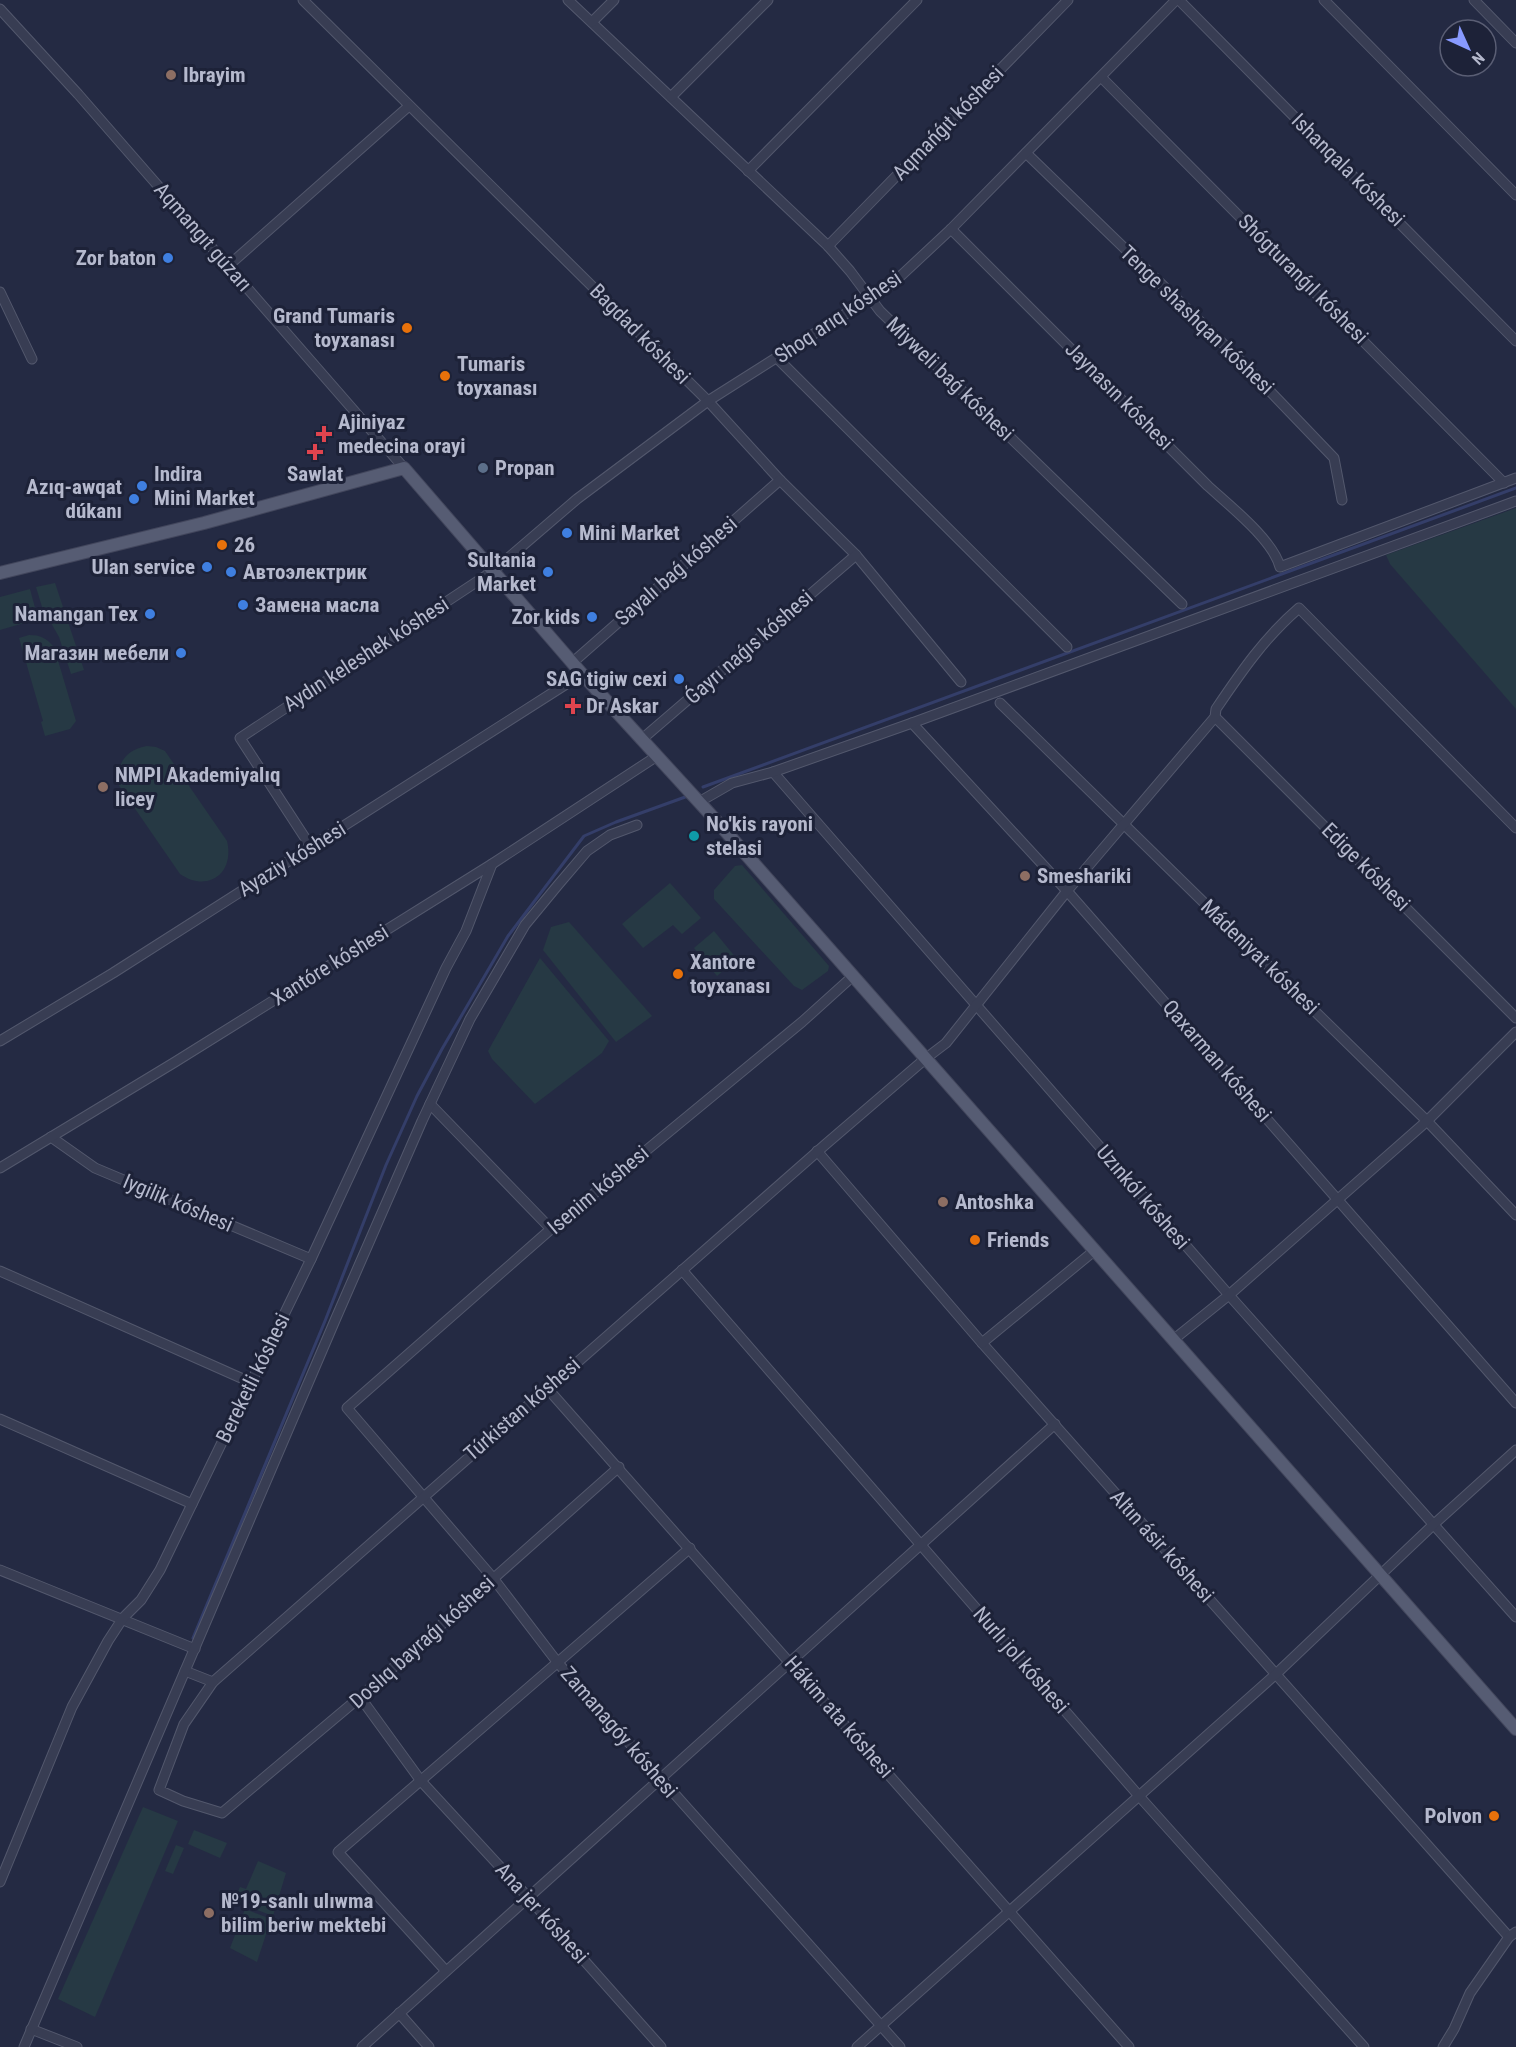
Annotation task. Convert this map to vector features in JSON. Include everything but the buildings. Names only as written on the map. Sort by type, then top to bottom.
[{"type":"main road","points":[[0,573],[193,526],[404,468],[572,663],[699,801],[1516,1729]]},
{"type":"street","name":"Bagdad kóshesi","points":[[303,0],[708,401],[780,480],[856,555],[961,682]]},
{"type":"street","name":"Miyweli baǵ kóshesi","points":[[568,0],[828,246],[850,271],[868,298],[896,328],[1182,604]]},
{"type":"street","points":[[592,22],[614,0]]},
{"type":"street","points":[[670,97],[768,0]]},
{"type":"street","points":[[748,171],[917,0]]},
{"type":"street","name":"Aqmańǵıt kóshesi","points":[[828,246],[1068,0]]},
{"type":"street","name":"Shoq arıq kóshesi","points":[[493,571],[577,499],[708,401],[891,285],[951,229],[1178,0]]},
{"type":"street","name":"Ishanqala kóshesi","points":[[1178,0],[1516,341]]},
{"type":"street","points":[[1324,0],[1516,195]]},
{"type":"street","points":[[1474,0],[1516,43]]},
{"type":"street","name":"Aqmangıt gúzarı","points":[[0,9],[404,468]]},
{"type":"street","name":"Shógturanǵıl kóshesi","points":[[1101,76],[1503,483]]},
{"type":"street","points":[[228,266],[410,106]]},
{"type":"street","name":"Tenge shashqan kóshesi","points":[[1026,153],[1242,362],[1334,458],[1342,500]]},
{"type":"street","name":"Jaynasın kóshesi","points":[[951,229],[1208,486],[1252,526],[1277,556],[1280,567],[1503,483]]},
{"type":"street","points":[[1,299],[32,359]]},
{"type":"street","points":[[777,358],[1067,647]]},
{"type":"street","points":[[1503,483],[1516,478]]},
{"type":"street","name":"Sayalı baǵ kóshesi","points":[[572,663],[780,480]]},
{"type":"street","points":[[699,801],[732,783],[773,772],[912,723],[1516,501]]},
{"type":"street","name":"Ǵayrı naǵıs kóshesi","points":[[641,740],[856,555]]},
{"type":"street","name":"Aydın keleshek kóshesi","points":[[311,847],[240,738],[493,571]]},
{"type":"street","name":"Túrkistan kóshesi","points":[[222,1814],[159,1790],[184,1724],[213,1682],[817,1151],[946,1042],[1067,891],[1215,717],[1216,709],[1277,627],[1299,608],[1516,828]]},
{"type":"street","name":"Ayaziy kóshesi","points":[[0,1041],[103,979],[582,674]]},
{"type":"street","name":"Mádeniyat kóshesi","points":[[1000,703],[1427,1121],[1516,1215]]},
{"type":"street","name":"Edige kóshesi","points":[[1215,717],[1516,1018]]},
{"type":"street","name":"Qaxarman kóshesi","points":[[912,723],[1067,891],[1516,1403]]},
{"type":"street","name":"Xantóre kóshesi","points":[[0,1168],[175,1062],[492,864],[657,756]]},
{"type":"street","name":"Uzınkól kóshesi","points":[[773,772],[1229,1295],[1516,1617]]},
{"type":"street","points":[[24,2047],[336,1318],[470,1019],[525,925],[587,851],[610,835],[637,825]]},
{"type":"street","name":"Bereketli kóshesi","points":[[0,1882],[72,1707],[123,1618],[141,1600],[160,1570],[311,1259],[441,979],[466,931],[492,864]]},
{"type":"street","name":"Isenim kóshesi","points":[[347,1408],[551,1229],[802,1022],[853,976]]},
{"type":"street","points":[[1173,1340],[1229,1295],[1427,1121],[1516,1032]]},
{"type":"street","points":[[430,1104],[551,1229]]},
{"type":"street","name":"Iygilik kóshesi","points":[[51,1137],[95,1168],[311,1259]]},
{"type":"street","name":"Altın ásir kóshesi","points":[[817,1151],[1054,1425],[1276,1674],[1513,1934]]},
{"type":"street","points":[[982,1342],[1094,1251]]},
{"type":"street","name":"Nurlı jol kóshesi","points":[[682,1270],[1139,1796],[1364,2047]]},
{"type":"street","points":[[0,1271],[250,1382]]},
{"type":"street","name":"Hákim ata kóshesi","points":[[547,1388],[1129,2047]]},
{"type":"street","name":"Zamanagóy kóshesi","points":[[347,1408],[493,1578],[558,1663],[900,2047]]},
{"type":"street","points":[[0,1419],[192,1504]]},
{"type":"street","points":[[362,2047],[527,1896],[1054,1425]]},
{"type":"street","points":[[857,2047],[1276,1674],[1433,1525],[1516,1450]]},
{"type":"street","name":"Doslıq bayraǵı kóshesi","points":[[222,1814],[360,1697],[619,1467]]},
{"type":"street","points":[[446,1971],[338,1852],[690,1548]]},
{"type":"street","points":[[0,1570],[195,1649]]},
{"type":"street","points":[[185,1671],[213,1682]]},
{"type":"street","name":"Ana jer kóshesi","points":[[360,1697],[421,1781],[661,2047]]},
{"type":"street","points":[[1443,2047],[1470,1993],[1513,1934]]},
{"type":"street","points":[[399,2013],[429,2047]]},
{"type":"street","points":[[31,2029],[76,2047]]},
{"type":"shaded area","points":[[1516,508],[1516,709],[1390,564],[1386,555]]},
{"type":"shaded area","points":[[55,583],[84,670],[71,674],[59,637],[42,607],[36,587]]},
{"type":"shaded area","points":[[30,589],[38,619],[0,630],[0,597]]},
{"type":"shaded area","points":[[29,635],[43,638],[54,647],[76,721],[70,729],[45,736],[41,722],[43,721],[19,638]]},
{"type":"shaded area","points":[[147,746],[165,751],[227,841],[227,863],[217,877],[209,881],[200,882],[180,874],[118,784],[119,769],[124,758],[133,751]]},
{"type":"shaded area","points":[[742,865],[829,966],[828,971],[802,990],[794,986],[714,899],[714,890],[735,866]]},
{"type":"shaded area","points":[[670,883],[701,918],[682,934],[673,925],[643,948],[622,924]]},
{"type":"shaded area","points":[[569,922],[652,1016],[616,1042],[543,950],[551,927]]},
{"type":"shaded area","points":[[714,931],[737,959],[717,976],[694,948]]},
{"type":"shaded area","points":[[540,958],[609,1041],[602,1053],[535,1104],[492,1059],[488,1051]]},
{"type":"shaded area","points":[[143,1807],[178,1821],[95,2017],[58,1999]]},
{"type":"shaded area","points":[[194,1830],[227,1843],[220,1858],[188,1844]]},
{"type":"shaded area","points":[[176,1845],[184,1848],[173,1874],[165,1871]]},
{"type":"shaded area","points":[[258,1861],[286,1873],[273,1916],[234,1901],[240,1887],[246,1889]]},
{"type":"shaded area","points":[[245,1909],[271,1919],[257,1962],[230,1948]]},
{"type":"waterway","points":[[703,787],[1516,488]]},
{"type":"waterway","points":[[193,1638],[325,1321],[386,1165],[417,1096],[442,1049],[508,936],[584,836],[688,796]]},
{"type":"place","name":"Ibrayim","points":[[171,75]]},
{"type":"place","name":"Zor baton","points":[[168,258]]},
{"type":"place","name":"Grand Tumaris toyxanası","points":[[407,328]]},
{"type":"place","name":"Tumaris toyxanası","points":[[445,376]]},
{"type":"place","name":"Ajiniyaz medecina orayi","points":[[324,434]]},
{"type":"place","name":"Sawlat","points":[[315,452]]},
{"type":"place","name":"Propan","points":[[483,468]]},
{"type":"place","name":"Indira Mini Market","points":[[142,486]]},
{"type":"place","name":"Azıq-awqat dúkanı","points":[[134,499]]},
{"type":"place","name":"Mini Market","points":[[567,533]]},
{"type":"place","name":"26","points":[[222,545]]},
{"type":"place","name":"Ulan service","points":[[207,567]]},
{"type":"place","name":"Автоэлектрик","points":[[231,572]]},
{"type":"place","name":"Sultania Market","points":[[548,572]]},
{"type":"place","name":"Замена масла","points":[[243,605]]},
{"type":"place","name":"Namangan Tex","points":[[150,614]]},
{"type":"place","name":"Zor kids","points":[[592,617]]},
{"type":"place","name":"Магазин мебели","points":[[181,653]]},
{"type":"place","name":"SAG tigiw cexi","points":[[679,679]]},
{"type":"place","name":"Dr Askar","points":[[573,706]]},
{"type":"place","name":"NMPI Akademiyalıq licey","points":[[103,787]]},
{"type":"place","name":"No'kis rayoni stelasi","points":[[694,836]]},
{"type":"place","name":"Smeshariki","points":[[1025,876]]},
{"type":"place","name":"Xantore toyxanası","points":[[678,974]]},
{"type":"place","name":"Antoshka","points":[[943,1202]]},
{"type":"place","name":"Friends","points":[[975,1240]]},
{"type":"place","name":"Polvon","points":[[1494,1816]]},
{"type":"place","name":"№19-sanlı ulıwma bilim beriw mektebi","points":[[209,1913]]}]
